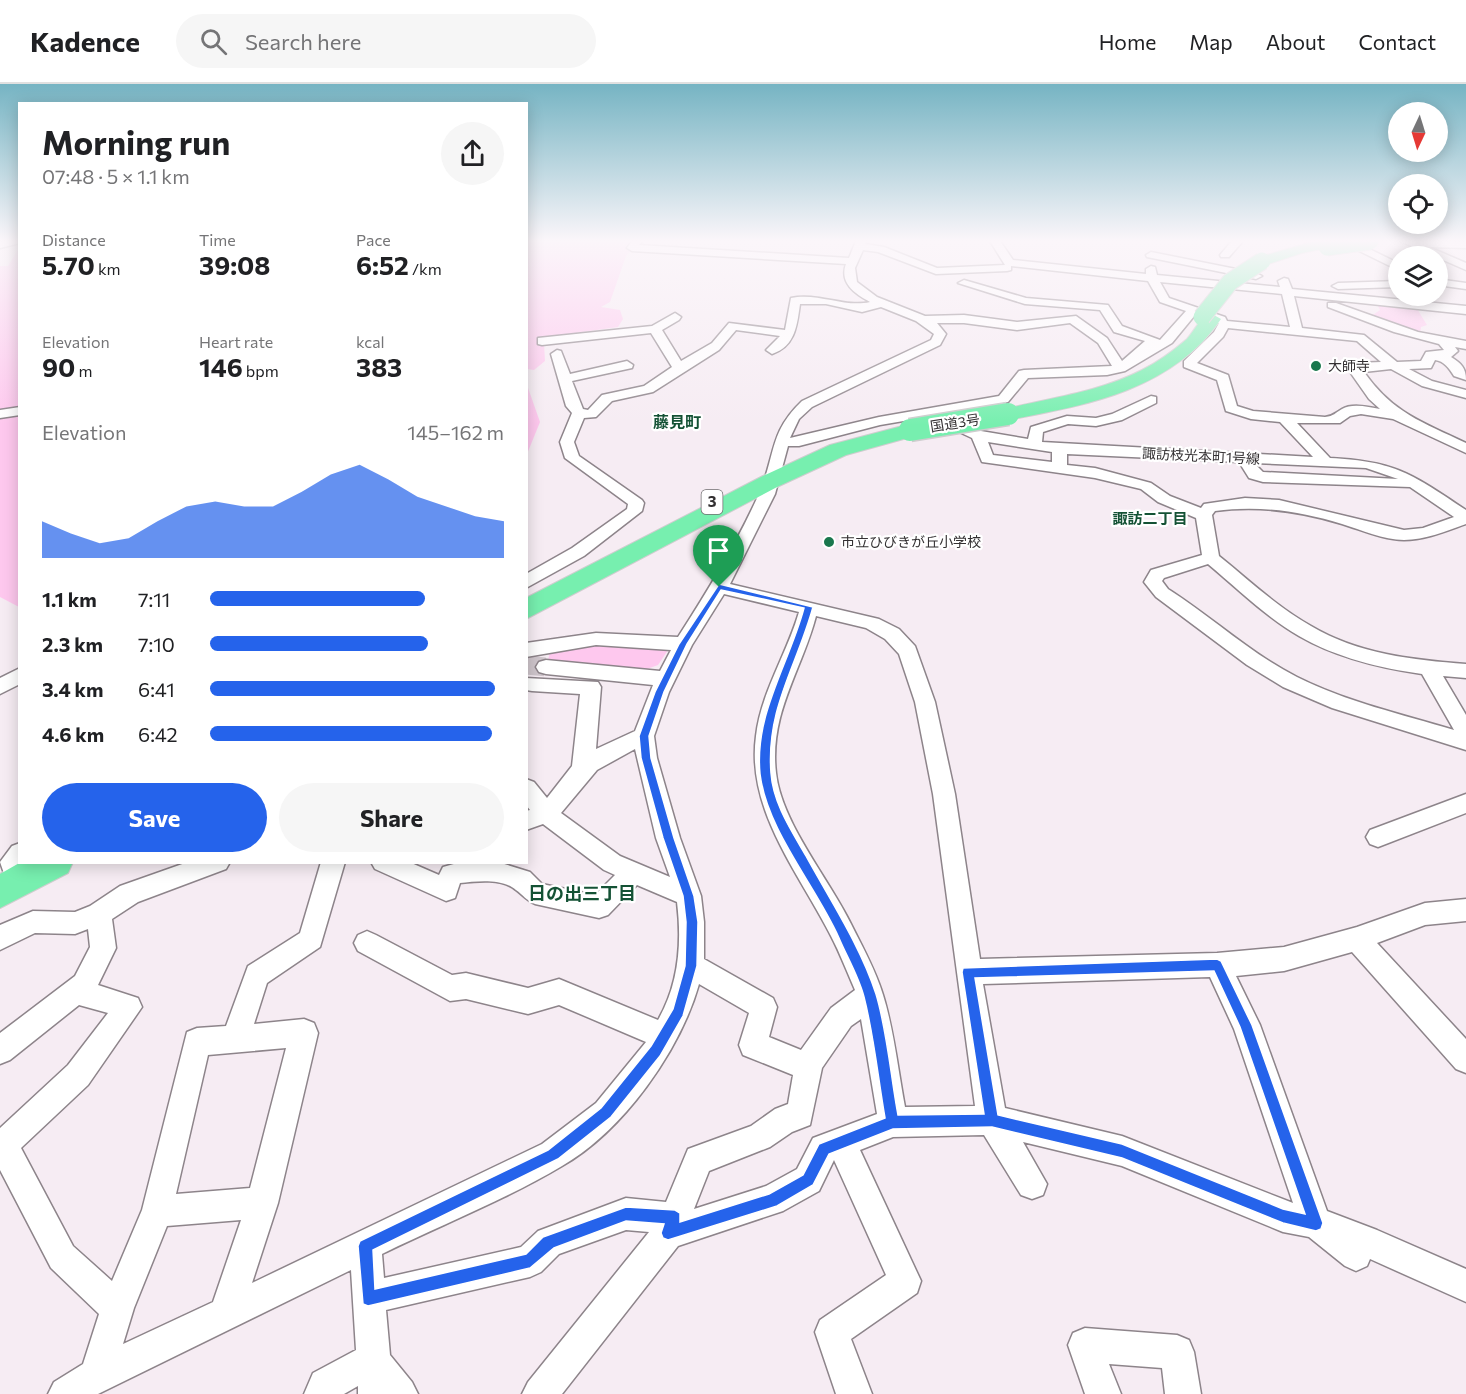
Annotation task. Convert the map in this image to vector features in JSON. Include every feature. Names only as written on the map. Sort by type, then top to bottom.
[{"type":"highway","name":"国道3号","points":[[528,598],[771,476],[838,450],[908,427],[1098,394],[1142,378],[1188,348],[1202,336],[1208,317],[1222,302]]},
{"type":"highway","name":"国道3号","points":[[528,609],[771,476]]},
{"type":"highway","points":[[13,872],[47,864]]},
{"type":"street","points":[[790,355],[772,350],[790,334],[795,302]]},
{"type":"street","points":[[66,1394],[97,1375],[553,1155],[606,1113],[656,1051],[678,1011],[691,966],[692,922],[689,896],[668,838],[646,758],[644,736],[666,679],[683,644],[719,587],[767,494],[781,442],[793,417],[807,404],[860,375],[936,342],[940,334],[937,327],[921,320],[920,317],[883,303],[862,308],[832,302]]},
{"type":"street","points":[[1053,302],[1104,307],[1118,329],[1154,340],[1142,350],[1138,359]]},
{"type":"street","points":[[1170,302],[1208,317],[1360,338],[1371,342],[1392,364],[1425,384],[1464,397]]},
{"type":"street","points":[[1291,302],[1297,331]]},
{"type":"street","points":[[1327,302],[1366,316],[1391,329],[1444,343],[1466,344]]},
{"type":"street","points":[[1397,302],[1466,310]]},
{"type":"street","points":[[1442,308],[1466,344]]},
{"type":"street","points":[[564,379],[675,317]]},
{"type":"street","points":[[781,442],[798,442],[879,421],[1003,399],[1024,374],[1107,371],[1120,368],[1208,317]]},
{"type":"street","points":[[1208,317],[1219,334],[1189,364],[1223,378],[1231,408],[1251,415],[1325,421],[1340,419],[1346,412],[1361,410],[1396,416],[1466,449]]},
{"type":"street","points":[[921,320],[964,319],[1017,326],[1072,319],[1103,341],[1120,368]]},
{"type":"street","points":[[557,354],[573,406],[579,413],[591,414],[607,398],[648,389],[711,347],[715,347],[733,326],[790,334]]},
{"type":"street","points":[[655,329],[680,368]]},
{"type":"street","points":[[542,340],[620,349]]},
{"type":"street","points":[[1396,416],[1374,396],[1357,372],[1361,366],[1426,365],[1436,356],[1452,351],[1444,343]]},
{"type":"street","points":[[620,349],[638,391]]},
{"type":"street","points":[[1416,351],[1436,356],[1456,366],[1459,373],[1466,376]]},
{"type":"street","points":[[1374,396],[1396,408],[1457,428]]},
{"type":"street","points":[[1034,446],[1036,430],[1067,420],[1096,422],[1117,417],[1151,400]]},
{"type":"street","points":[[0,414],[18,411]]},
{"type":"street","name":"諏訪枝光本町1号線","points":[[928,412],[979,435],[1034,446],[1377,466],[1415,482],[1466,517]]},
{"type":"street","points":[[528,581],[578,552],[634,511],[636,503],[573,458],[567,442],[579,413]]},
{"type":"street","points":[[1284,418],[1327,463]]},
{"type":"street","points":[[979,435],[987,459],[1013,460],[1146,486],[1164,499],[1204,515]]},
{"type":"street","points":[[1059,468],[1060,449]]},
{"type":"street","points":[[1095,451],[1101,468],[1108,477]]},
{"type":"street","points":[[1244,458],[1254,475],[1263,477],[1399,484],[1415,482]]},
{"type":"street","points":[[1466,517],[1418,535],[1400,535],[1333,515],[1271,502],[1239,502],[1220,505],[1210,507],[1204,515],[1211,558],[1304,631],[1340,649],[1430,668],[1466,671]]},
{"type":"street","points":[[1211,558],[1157,574],[1153,582],[1162,593],[1268,669],[1311,692],[1350,707],[1466,742]]},
{"type":"street","points":[[719,587],[872,623],[892,634],[908,651],[925,702],[944,794],[959,889],[968,972],[992,1120],[1032,1184]]},
{"type":"street","points":[[809,607],[799,644],[778,686],[766,735],[765,774],[775,811],[842,932],[870,995],[893,1122]]},
{"type":"street","points":[[535,653],[596,639],[683,644]]},
{"type":"street","points":[[535,653],[666,679]]},
{"type":"street","points":[[535,653],[529,689],[591,687],[583,769]]},
{"type":"street","points":[[1430,668],[1466,733]]},
{"type":"street","points":[[0,687],[18,676]]},
{"type":"street","points":[[537,818],[583,769],[609,752],[644,736]]},
{"type":"street","points":[[528,793],[537,818],[612,863],[689,896]]},
{"type":"street","points":[[1378,837],[1466,803]]},
{"type":"street","points":[[0,938],[33,922],[75,923],[99,914],[129,894],[212,864]]},
{"type":"street","points":[[235,1039],[257,975],[307,944],[311,939],[332,864]]},
{"type":"street","points":[[394,865],[446,890],[451,874],[485,866],[522,879],[535,893],[599,907],[635,871]]},
{"type":"street","points":[[968,972],[1217,965],[1284,959],[1356,939],[1425,915],[1466,910]]},
{"type":"street","points":[[0,1050],[84,985],[103,948],[99,914]]},
{"type":"street","points":[[1356,939],[1466,1059]]},
{"type":"street","points":[[367,943],[450,988],[466,986],[528,1001],[559,992],[664,1036]]},
{"type":"street","points":[[1217,965],[1246,1025],[1316,1223],[1356,1255]]},
{"type":"street","points":[[691,966],[764,1007],[753,1045],[808,1067]]},
{"type":"street","points":[[76,991],[129,1007],[78,1075],[3,1145],[62,1257],[117,1308]]},
{"type":"street","points":[[540,1394],[671,1225],[699,1160],[760,1137],[786,1119],[800,1115],[808,1067],[840,1017],[870,995]]},
{"type":"street","points":[[97,1375],[117,1308],[157,1211],[197,1042],[304,1033],[262,1203],[225,1315]]},
{"type":"street","points":[[368,1298],[530,1261],[549,1242],[626,1214],[671,1225],[772,1200],[808,1180],[824,1149],[893,1122],[992,1120],[1122,1151],[1283,1216],[1316,1223],[1366,1241],[1466,1286]]},
{"type":"street","points":[[841,1142],[905,1281],[832,1332],[854,1394]]},
{"type":"street","points":[[157,1211],[262,1203]]},
{"type":"street","points":[[365,1246],[376,1394]]},
{"type":"street","points":[[1103,1394],[1084,1345],[1177,1352],[1183,1394]]},
{"type":"street","points":[[322,1394],[324,1385],[372,1360]]},
{"type":"street","points":[[372,1360],[400,1394]]},
{"type":"shaded area","points":[[0,302],[18,302],[18,606],[0,597]]},
{"type":"shaded area","points":[[528,302],[610,302],[601,307],[620,310],[623,319],[618,327],[547,337],[544,343],[545,361],[534,370],[528,369]]},
{"type":"shaded area","points":[[1377,304],[1416,307],[1427,325],[1421,327],[1420,334],[1370,317],[1380,310]]},
{"type":"shaded area","points":[[528,388],[540,422],[528,452]]},
{"type":"shaded area","points":[[590,643],[670,647],[658,665],[647,669],[548,660],[550,652]]},
{"type":"tunnel","points":[[528,665],[546,667]]},
{"type":"place","name":"大師寺","points":[[1316,366]]},
{"type":"place","name":"市立ひびきが丘小学校","points":[[829,542]]},
{"type":"district","name":"藤見町","points":[[677,422]]},
{"type":"district","name":"諏訪二丁目","points":[[1150,519]]},
{"type":"district","name":"日の出三丁目","points":[[582,894]]},
{"type":"route","points":[[719,587],[683,644],[659,692],[644,736],[646,758],[668,838],[689,896],[692,922],[691,966],[678,1011],[656,1051],[606,1113],[553,1155],[365,1246],[368,1298],[530,1261],[549,1242],[626,1214],[675,1218],[668,1233],[772,1200],[808,1180],[824,1149],[893,1122],[992,1120],[968,972],[1217,965],[1246,1025],[1316,1223],[1283,1216],[1122,1151],[992,1120],[942,1121],[893,1122],[870,995],[842,932],[775,811],[765,774],[766,735],[778,686],[799,644],[809,607],[719,587]]}]
